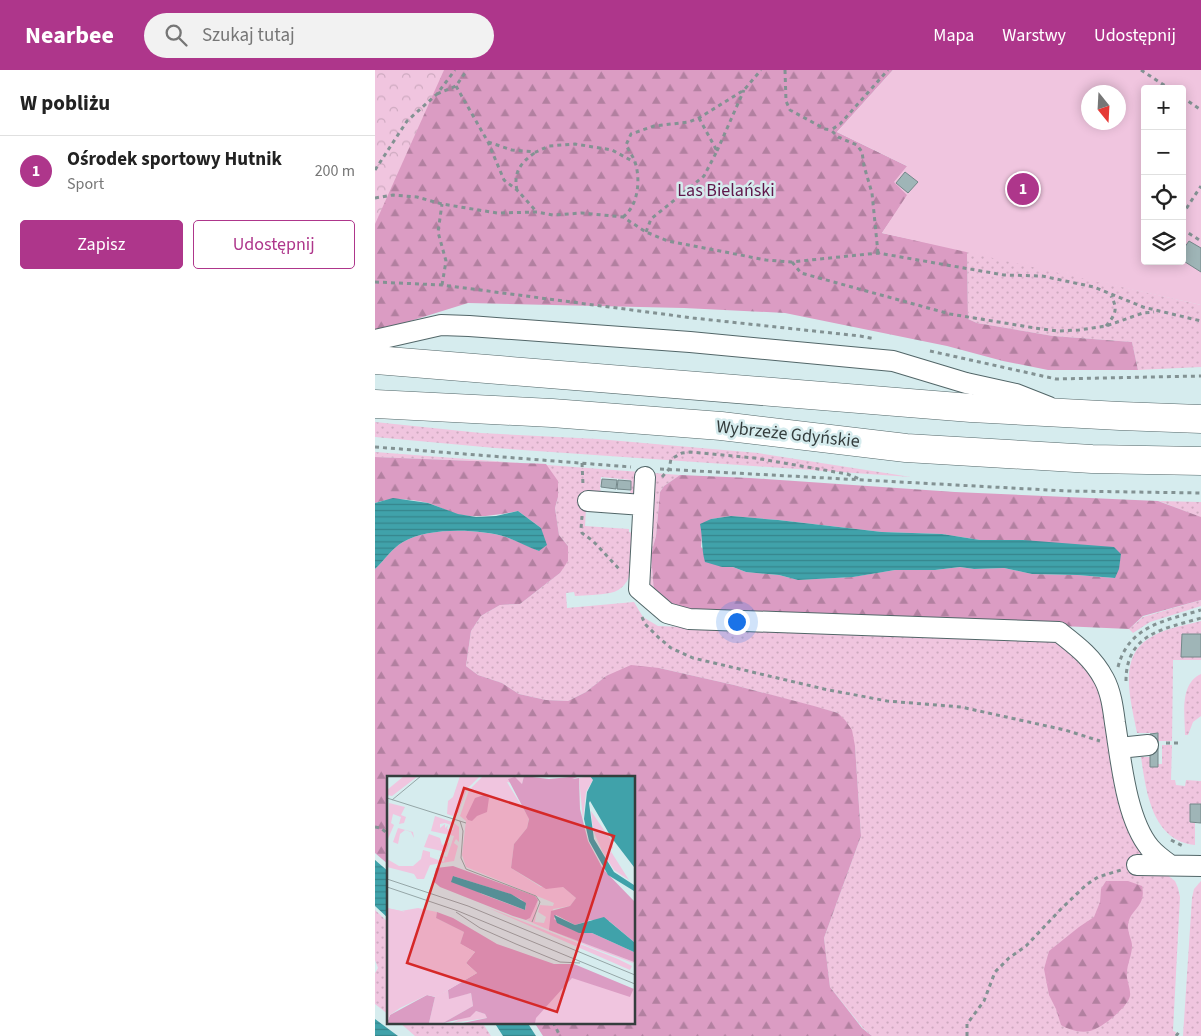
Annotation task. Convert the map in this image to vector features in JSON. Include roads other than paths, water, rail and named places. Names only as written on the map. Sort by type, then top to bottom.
[{"type":"highway","points":[[375,360],[898,402],[1062,413],[1201,419]]},
{"type":"highway","name":"Wybrzeże Gdyńskie","points":[[375,404],[552,413],[721,426],[906,448],[1091,458],[1201,461]]},
{"type":"lane","points":[[375,340],[441,325],[469,326],[690,342],[893,361],[966,383],[1015,394],[1062,413]]},
{"type":"lane","points":[[648,471],[643,505],[639,589],[667,613],[689,619],[1059,632],[1085,652],[1097,666],[1105,680],[1111,698],[1128,799],[1148,847],[1170,865]]},
{"type":"lane","points":[[585,501],[643,505]]},
{"type":"lane","points":[[1119,748],[1148,745]]},
{"type":"lane","points":[[1137,864],[1201,866]]},
{"type":"water","points":[[393,498],[428,503],[458,514],[476,517],[496,516],[518,511],[541,528],[547,545],[539,551],[495,534],[468,531],[440,532],[414,537],[403,542],[375,569],[375,503]]},
{"type":"water","points":[[731,516],[882,532],[942,534],[980,540],[1023,540],[1114,547],[1121,554],[1119,569],[1115,578],[1032,574],[1004,568],[974,569],[960,567],[935,570],[895,570],[853,577],[798,580],[779,575],[746,572],[733,567],[722,567],[705,562],[700,524],[711,519]]},
{"type":"water","points":[[375,860],[387,870],[387,917],[375,906]]},
{"type":"water","points":[[375,1019],[398,1036],[375,1036]]},
{"type":"water","points":[[495,1024],[528,1024],[536,1036],[503,1036]]},
{"type":"place","name":"Ośrodek sportowy Hutnik","points":[[1023,189]]},
{"type":"park label","name":"Las Bielański","points":[[726,190]]}]
